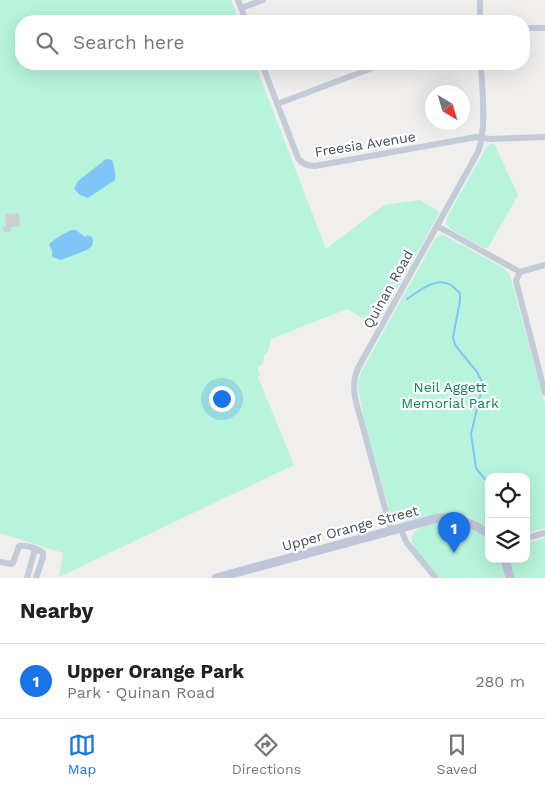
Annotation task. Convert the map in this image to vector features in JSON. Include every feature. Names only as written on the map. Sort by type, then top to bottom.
[{"type":"street","points":[[238,0],[244,15]]},
{"type":"street","points":[[241,8],[263,0]]},
{"type":"street","points":[[480,0],[480,15]]},
{"type":"street","points":[[530,28],[545,28]]},
{"type":"street","points":[[264,70],[277,104],[367,70]]},
{"type":"street","name":"Quinan Road","points":[[391,530],[356,402],[354,381],[358,368],[478,152],[483,130],[481,70]]},
{"type":"street","name":"Freesia Avenue","points":[[277,104],[298,158],[303,164],[308,166],[476,137],[490,139],[545,138]]},
{"type":"street","points":[[437,226],[520,272],[545,265]]},
{"type":"street","points":[[520,272],[516,281],[543,376],[545,393]]},
{"type":"street","name":"Upper Orange Street","points":[[216,578],[432,520],[450,518],[469,522],[485,532]]},
{"type":"street","points":[[402,528],[407,543],[436,578]]},
{"type":"street","points":[[530,537],[545,533]]},
{"type":"street","points":[[0,562],[14,563],[19,546],[35,549],[43,553],[36,578]]},
{"type":"street","points":[[27,578],[35,549]]},
{"type":"street","points":[[506,563],[510,578]]},
{"type":"green space","points":[[0,0],[231,0],[237,15],[15,15],[15,70],[257,70],[326,249],[384,205],[420,200],[440,212],[376,326],[347,309],[271,339],[268,352],[264,355],[263,364],[259,366],[260,374],[258,377],[294,465],[59,577],[63,553],[0,533]]},
{"type":"green space","points":[[494,143],[518,195],[488,248],[484,248],[450,229],[446,219],[486,148]]},
{"type":"green space","name":"Neil Aggett Memorial Park","points":[[444,235],[505,269],[510,275],[545,404],[545,528],[530,532],[530,473],[485,473],[485,526],[469,517],[452,513],[437,514],[402,523],[391,516],[364,420],[358,382],[361,372],[435,239]]},
{"type":"green space","points":[[445,522],[469,527],[479,533],[485,538],[485,563],[501,563],[505,578],[440,578],[412,543],[412,536],[417,530],[427,525]]},
{"type":"green space","points":[[545,538],[545,578],[514,578],[510,563],[530,563],[530,542]]},
{"type":"water","points":[[106,159],[112,160],[115,180],[88,198],[80,195],[74,189],[78,181]]},
{"type":"water","points":[[71,230],[76,230],[85,237],[87,235],[92,237],[92,246],[87,250],[61,260],[52,257],[49,244]]},
{"type":"building","points":[[19,213],[20,226],[11,227],[11,231],[4,232],[3,227],[6,226],[5,214]]},
{"type":"waterway","points":[[407,299],[433,283],[439,282],[451,285],[460,293],[453,337],[455,345],[477,372],[483,384],[471,434],[476,468],[485,479]]},
{"type":"place","name":"Upper Orange Park","points":[[454,553]]}]
